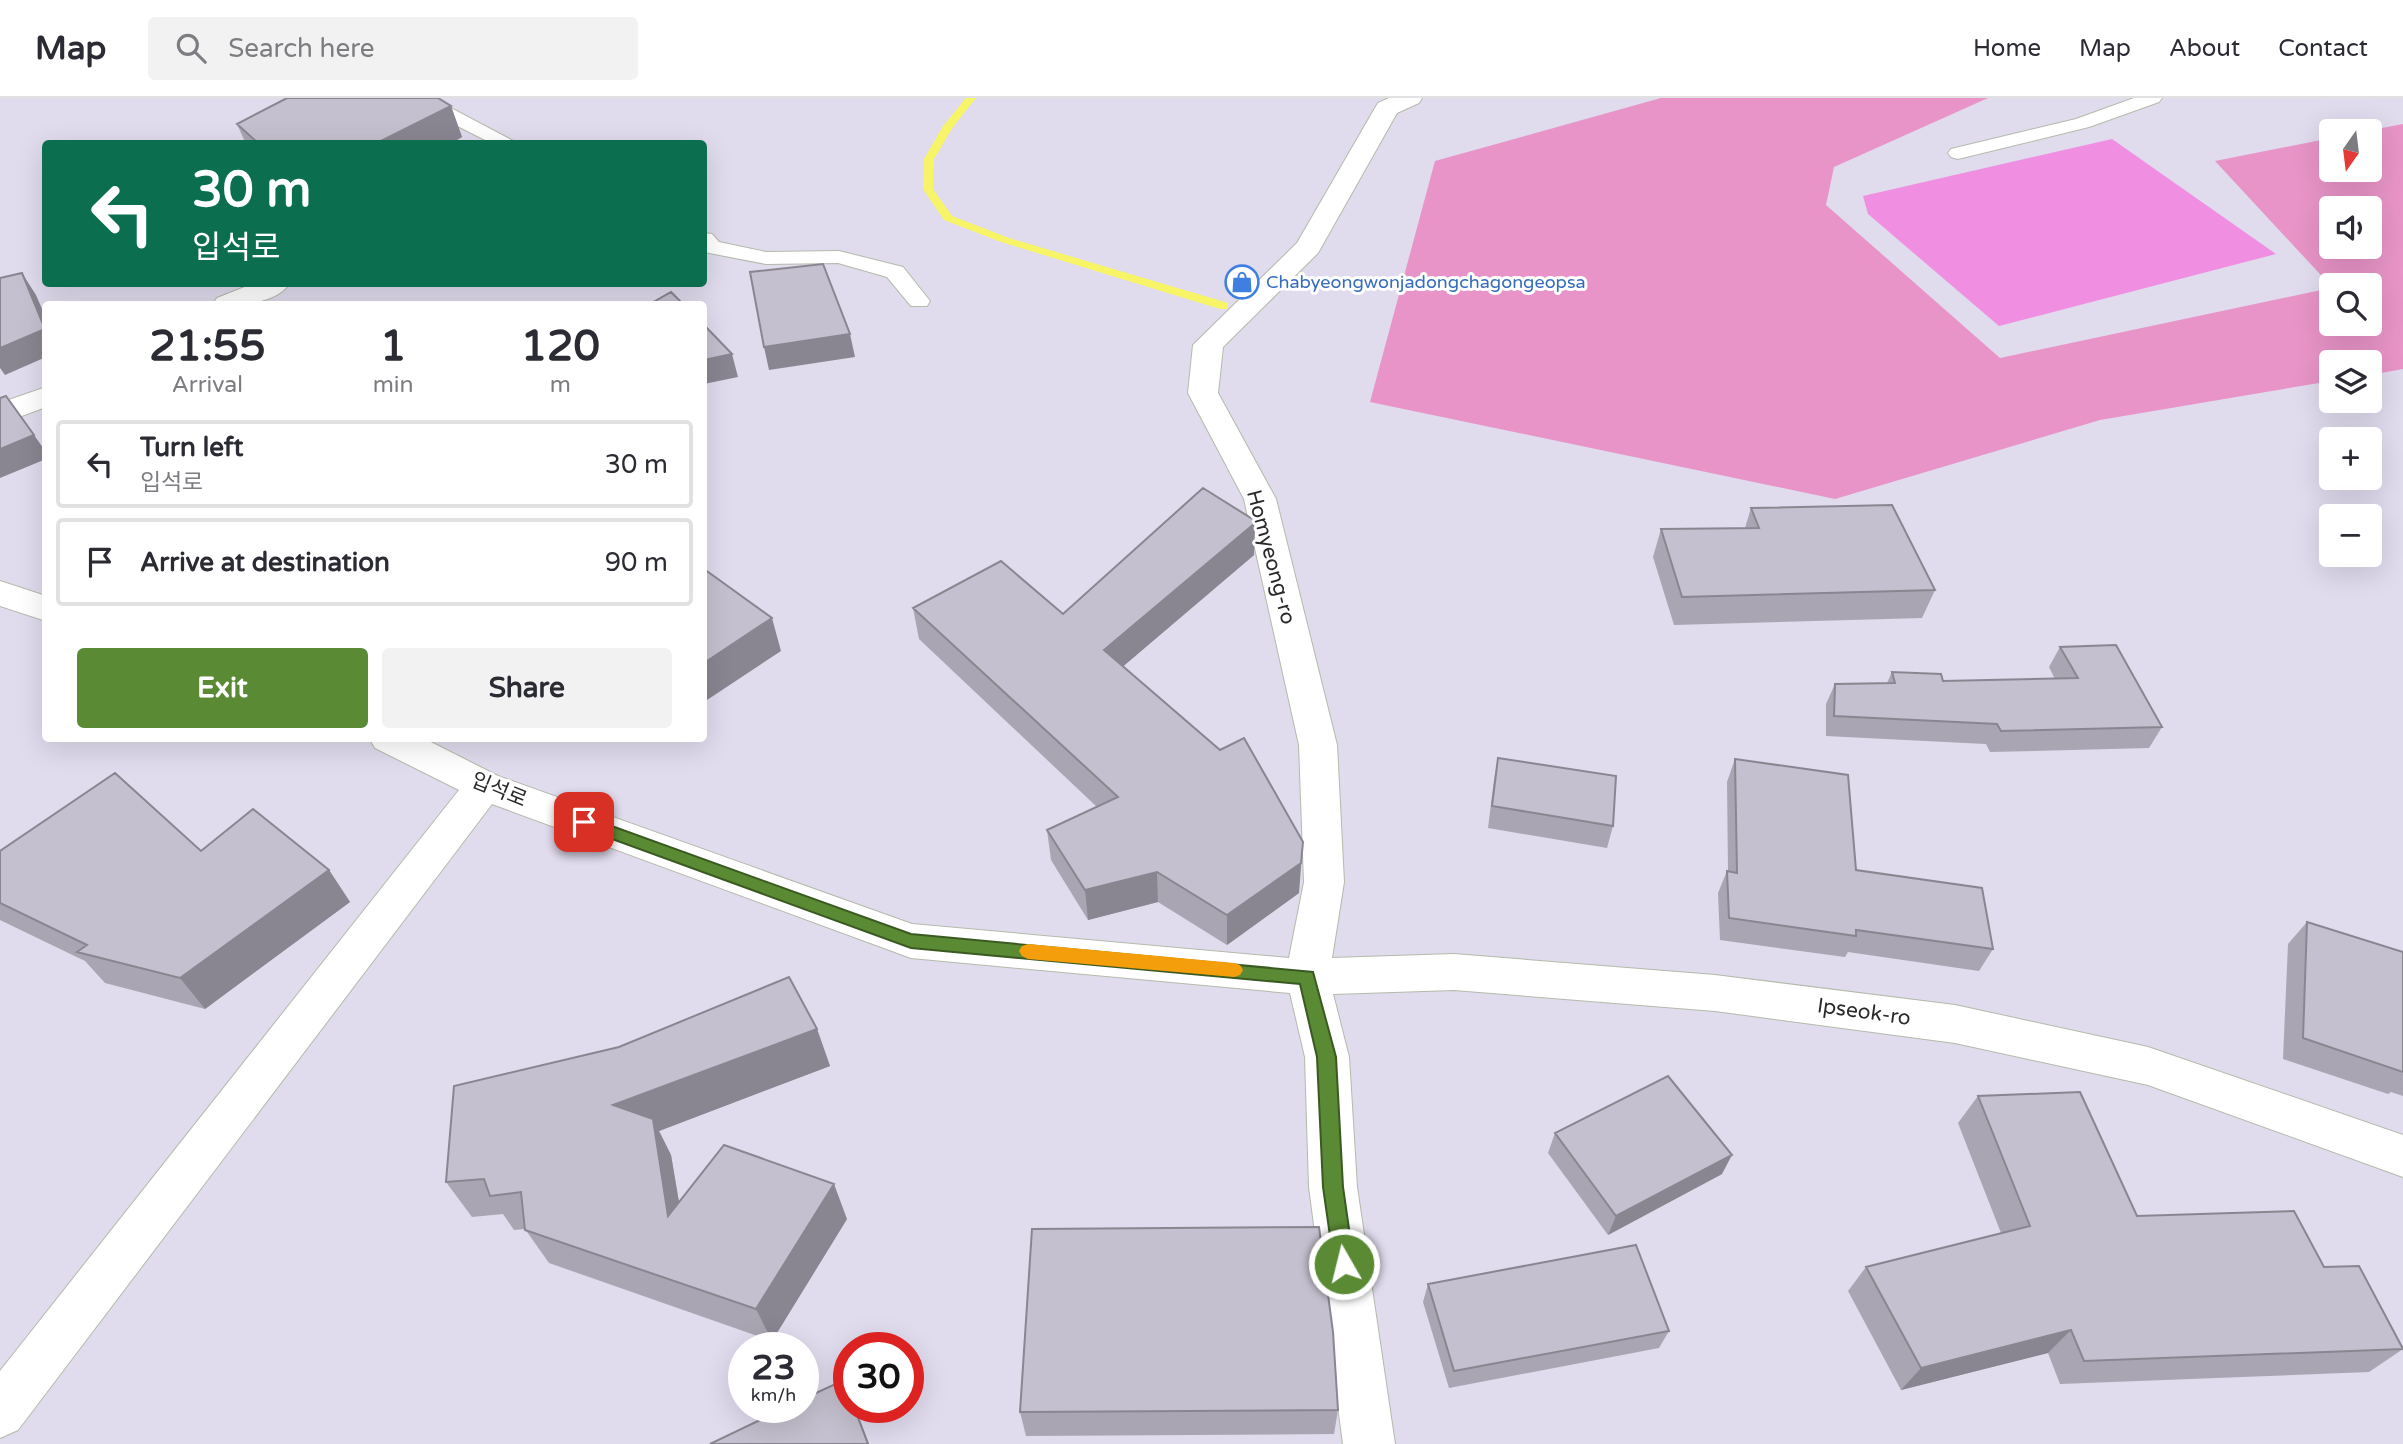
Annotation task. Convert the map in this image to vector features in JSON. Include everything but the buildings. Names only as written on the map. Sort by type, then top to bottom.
[{"type":"street","name":"Homyeong-ro","points":[[1307,977],[1324,882],[1318,745],[1260,499],[1203,393],[1208,345],[1308,247],[1387,108],[1410,98]]},
{"type":"street","points":[[234,301],[268,287]]},
{"type":"street","points":[[0,414],[42,398]]},
{"type":"street","points":[[0,593],[42,608]]},
{"type":"street","name":"입석로","points":[[396,742],[484,786],[911,941],[1307,977]]},
{"type":"street","points":[[0,1412],[484,786]]},
{"type":"street","name":"Ipseok-ro","points":[[1307,977],[1454,972],[1715,993],[1955,1024],[2148,1066],[2403,1156]]},
{"type":"street","points":[[1307,977],[1326,1057],[1333,1187],[1369,1444]]},
{"type":"lane","points":[[405,98],[421,100],[501,140]]},
{"type":"lane","points":[[1958,153],[2082,123],[2152,98]]},
{"type":"lane","points":[[707,242],[712,247],[766,258],[839,257],[895,272],[919,301]]},
{"type":"shaded area","points":[[1661,98],[1988,98],[1834,167],[1826,205],[2000,358],[2319,291],[2319,336],[2382,336],[2382,273],[2319,273],[2215,161],[2319,140],[2319,182],[2382,182],[2382,128],[2403,124],[2403,369],[2382,373],[2382,350],[2319,350],[2319,383],[2100,420],[1835,499],[1370,402],[1435,161]]},
{"type":"shaded area","points":[[2112,139],[2276,254],[1999,326],[1868,214],[1863,196]]},
{"type":"waterway","points":[[971,98],[948,126],[929,159],[928,189],[948,218],[1005,240],[1224,306]]},
{"type":"slow traffic","points":[[1028,951],[1234,970]]},
{"type":"place","name":"Chabyeongwonjadongchagongeopsa","points":[[1242,282]]},
{"type":"route","points":[[584,822],[911,941],[1307,977],[1326,1057],[1333,1187],[1344,1264]]}]
